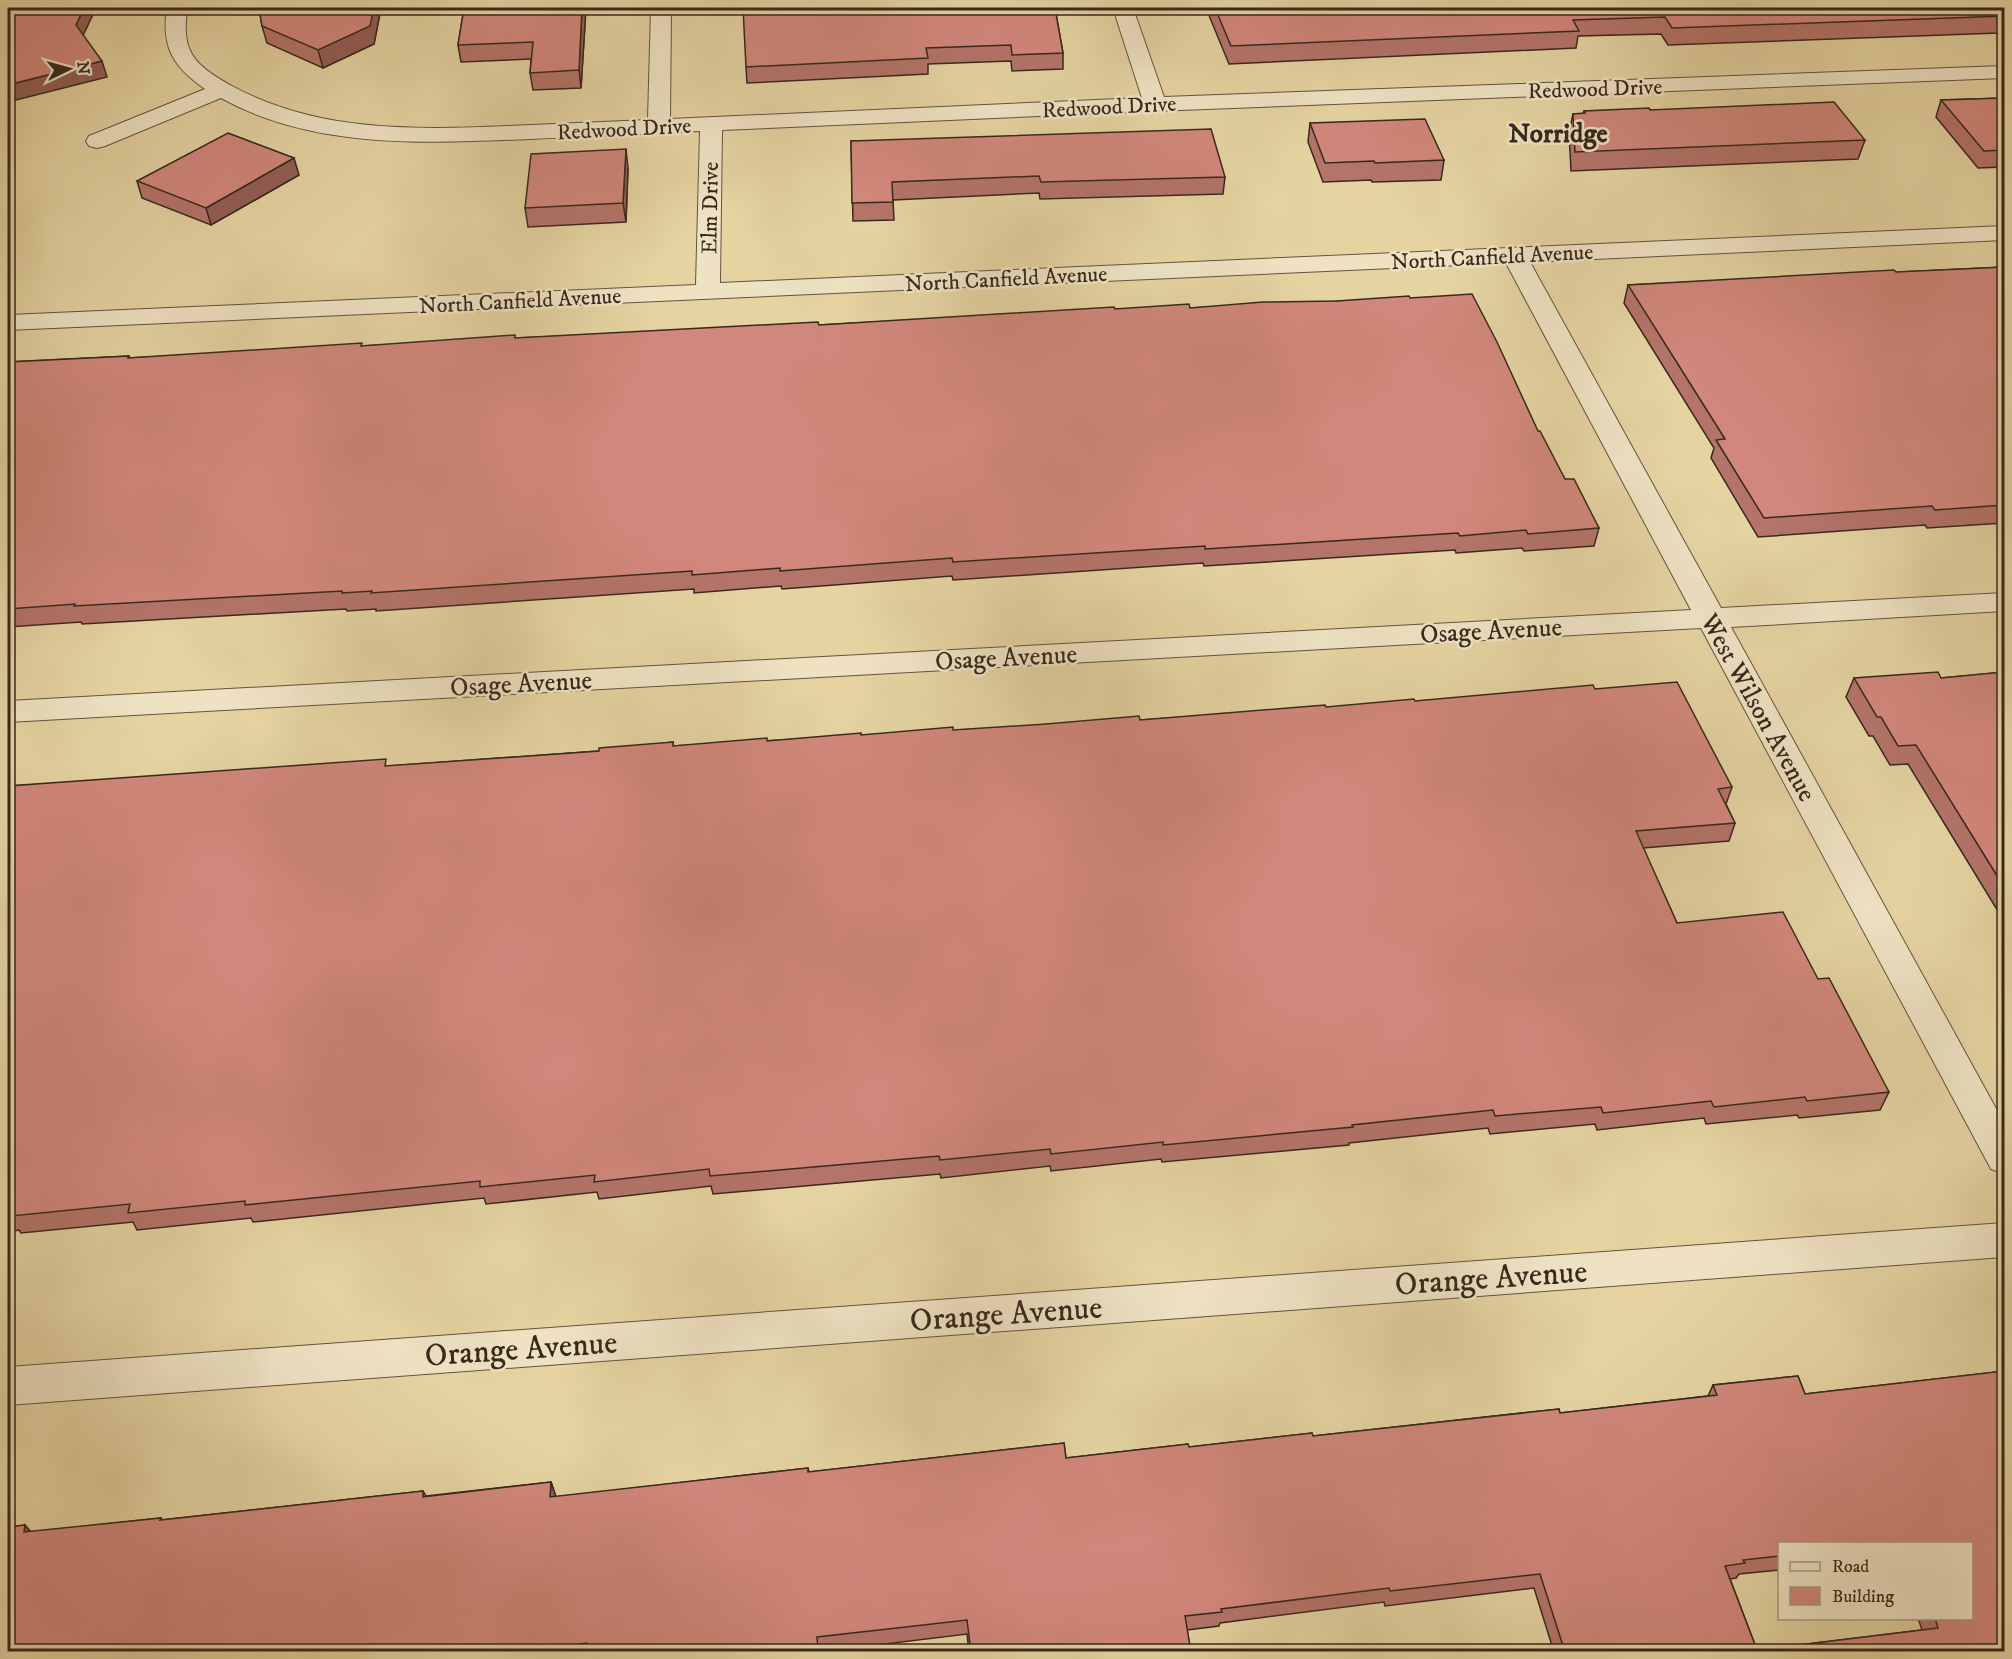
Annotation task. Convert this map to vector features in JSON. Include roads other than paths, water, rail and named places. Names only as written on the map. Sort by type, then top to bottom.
[{"type":"street","name":"Redwood Drive","points":[[177,8],[174,30],[180,53],[199,74],[221,90],[250,104],[284,115],[362,133],[461,135],[1155,104],[2004,72]]},
{"type":"street","points":[[659,127],[661,8]]},
{"type":"street","points":[[1123,8],[1155,104]]},
{"type":"street","points":[[98,141],[221,90]]},
{"type":"street","name":"Elm Drive","points":[[708,292],[711,124]]},
{"type":"street","name":"North Canfield Avenue","points":[[8,323],[2004,233]]},
{"type":"street","name":"West Wilson Avenue","points":[[1514,255],[2004,1158]]},
{"type":"street","name":"Osage Avenue","points":[[8,712],[2004,602]]},
{"type":"street","name":"Orange Avenue","points":[[8,1386],[2004,1239]]},
{"type":"district","name":"Norridge","points":[[1558,133]]}]
